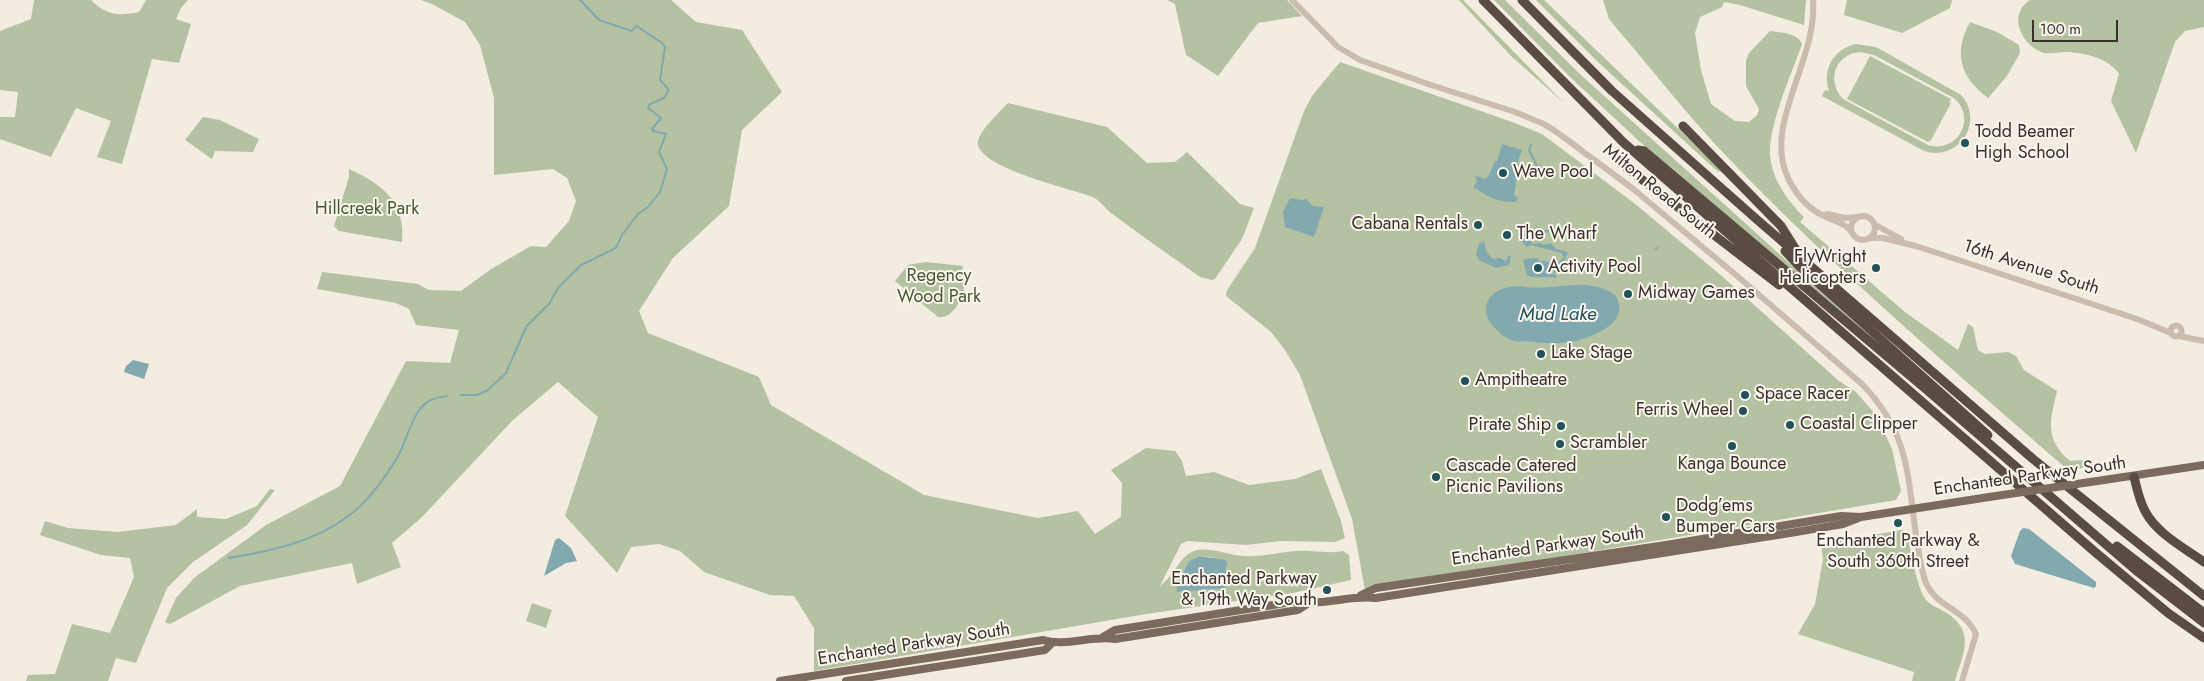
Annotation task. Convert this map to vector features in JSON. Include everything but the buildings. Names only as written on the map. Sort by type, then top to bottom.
[{"type":"highway","points":[[1483,0],[1629,146],[2142,592],[2204,638]]},
{"type":"highway","points":[[1522,0],[1612,91],[1754,217],[2033,459],[2204,595]]},
{"type":"highway","points":[[1683,126],[1781,226],[1802,258]]},
{"type":"highway","points":[[1629,146],[1644,151],[1927,390],[2138,572],[2204,623]]},
{"type":"highway","points":[[1627,168],[1847,337]]},
{"type":"highway","points":[[1754,217],[1799,266],[2034,477],[2124,552],[2204,613]]},
{"type":"highway","points":[[2134,477],[2141,503],[2153,523],[2168,537],[2204,562]]},
{"type":"main road","name":"Enchanted Parkway South","points":[[1359,596],[1376,588],[1703,539],[1841,516],[1861,517],[1912,510],[2204,466]]},
{"type":"main road","name":"Enchanted Parkway South","points":[[780,681],[1043,640],[1052,643],[1103,637],[1116,639],[1298,610],[1309,604],[1359,596],[1376,598],[1843,524],[1861,517]]},
{"type":"main road","points":[[1667,552],[1670,548],[1700,542],[1703,539]]},
{"type":"main road","name":"Enchanted Parkway South","points":[[846,681],[1046,650],[1052,643]]},
{"type":"street","name":"Milton Road South","points":[[1292,0],[1346,53],[1386,70],[1515,112],[1544,124],[1632,188],[1736,275],[1871,393],[1888,417],[1902,445],[1907,465],[1920,560],[1927,585],[1942,603],[1969,621],[1976,634],[1962,681]]},
{"type":"street","points":[[1813,0],[1810,40],[1784,124],[1781,148],[1782,162],[1790,181],[1806,203],[1814,210],[1825,217],[1844,224],[1859,239],[1869,238],[1874,233],[1874,224],[1868,217],[1840,217],[1814,210]]},
{"type":"street","points":[[1852,233],[1851,224],[1857,217]]},
{"type":"street","name":"16th Avenue South","points":[[1874,224],[1885,232],[1916,246]]},
{"type":"street","name":"16th Avenue South","points":[[1869,238],[1883,238],[1916,246],[2172,330],[2174,336],[2180,333],[2203,340]]},
{"type":"green space","points":[[34,0],[91,0],[108,12],[125,14],[139,12],[146,0],[188,0],[181,8],[176,19],[191,24],[179,63],[152,59],[122,164],[97,157],[111,121],[76,108],[51,157],[0,139],[0,117],[15,117],[18,92],[0,90],[0,31],[31,19]]},
{"type":"green space","points":[[421,0],[671,0],[696,22],[742,30],[782,92],[742,130],[729,206],[673,258],[639,311],[648,333],[759,377],[771,405],[924,495],[1038,518],[1078,511],[1095,534],[1121,517],[1122,483],[1111,470],[1146,448],[1175,451],[1182,461],[1186,476],[1214,472],[1249,485],[1295,479],[1321,469],[1341,521],[1345,538],[1335,542],[1281,541],[1246,545],[1187,541],[1181,544],[1160,586],[1189,553],[1200,550],[1250,556],[1297,551],[1343,551],[1349,555],[1351,580],[1293,593],[1146,614],[814,671],[814,628],[794,596],[770,595],[704,572],[680,551],[659,544],[631,547],[617,573],[565,516],[598,417],[558,382],[513,420],[421,518],[392,543],[401,567],[357,584],[352,563],[240,586],[170,624],[165,622],[176,598],[194,578],[266,525],[340,486],[406,361],[450,363],[459,330],[416,325],[409,309],[396,303],[317,289],[322,272],[418,284],[429,290],[461,291],[491,269],[531,246],[546,247],[569,221],[576,201],[567,178],[553,169],[494,175],[494,98],[480,45],[465,22]],"holes":[[[1200,556],[1211,557],[1227,567],[1226,585],[1178,592],[1177,584],[1189,561]]]},
{"type":"green space","points":[[1167,0],[1287,0],[1302,16],[1258,23],[1218,76],[1186,55],[1175,4]]},
{"type":"green space","points":[[1459,0],[1463,0],[1564,103],[1511,56]]},
{"type":"green space","points":[[1494,0],[1505,0],[1582,76],[1877,342],[1652,153],[1570,77]]},
{"type":"green space","points":[[1536,0],[1544,0],[1714,163],[1722,173],[1716,170],[1599,63]]},
{"type":"green space","points":[[1603,0],[1806,0],[1804,25],[1740,5],[1724,2],[1722,7],[1700,17],[1695,33],[1701,70],[1711,104],[1735,121],[1749,122],[1757,115],[1759,109],[1746,86],[1746,61],[1749,53],[1770,31],[1793,35],[1800,40],[1802,44],[1773,128],[1770,154],[1773,172],[1781,188],[1804,217],[1800,222],[1905,312],[1958,350],[1968,324],[1973,327],[1978,350],[1985,354],[2008,352],[2016,356],[2024,370],[2057,391],[2051,421],[2053,437],[2056,445],[2070,461],[2082,460],[2083,468],[2068,470],[1896,319],[1812,242],[1731,161],[1702,129],[1609,19]]},
{"type":"green space","points":[[1847,0],[1952,0],[1950,8],[1902,33],[1844,15]]},
{"type":"green space","points":[[2030,0],[2204,0],[2204,27],[2185,31],[2175,42],[2136,153],[2111,101],[2119,74],[2115,68],[2102,60],[2087,55],[2071,52],[2044,53],[2034,48],[2022,35],[2018,20],[2023,6]]},
{"type":"green space","points":[[1970,22],[1997,32],[2019,45],[2020,53],[2007,76],[1988,98],[1971,82],[1962,64],[1962,44]]},
{"type":"green space","points":[[1856,44],[1876,47],[1961,95],[1968,106],[1970,117],[1965,137],[1948,151],[1937,153],[1924,151],[1822,96],[1825,90],[1829,91],[1827,76],[1831,62],[1841,51]],"holes":[[[1860,52],[1874,55],[1954,98],[1961,106],[1964,115],[1964,124],[1961,132],[1955,139],[1948,144],[1939,146],[1928,145],[1843,99],[1838,92],[1834,77],[1839,63],[1851,54]]]},
{"type":"green space","points":[[1870,56],[1951,99],[1949,102],[1951,103],[1931,140],[1928,142],[1847,99]]},
{"type":"green space","points":[[1340,62],[1542,134],[1634,203],[1723,277],[1839,381],[1856,392],[1877,416],[1892,449],[1901,491],[1896,500],[1365,590],[1352,519],[1300,375],[1285,350],[1271,332],[1226,296],[1227,290],[1255,248],[1304,111],[1312,96]]},
{"type":"green space","points":[[1008,103],[1107,127],[1147,163],[1175,162],[1187,152],[1240,204],[1254,208],[1242,239],[1215,279],[1200,277],[1111,213],[1093,197],[1010,170],[984,154],[978,145],[978,140],[989,123]]},
{"type":"green space","points":[[203,117],[220,120],[259,139],[253,152],[215,151],[212,159],[185,140]]},
{"type":"green space","name":"Hillcreek Park","points":[[349,169],[372,181],[396,205],[402,228],[402,242],[339,231],[334,226],[349,177]]},
{"type":"green space","name":"Regency Wood Park","points":[[926,262],[963,266],[964,283],[962,296],[952,312],[943,317],[938,317],[895,281],[908,265]]},
{"type":"green space","points":[[270,489],[275,490],[247,525],[193,562],[167,588],[136,663],[116,658],[108,681],[26,681],[28,675],[55,674],[72,624],[110,633],[134,577],[130,558],[101,555],[40,535],[45,521],[68,528],[118,532],[176,525],[197,509],[197,517],[226,519],[257,506]]},
{"type":"green space","points":[[1902,530],[1907,535],[1917,579],[1923,595],[1929,603],[1947,613],[1962,628],[1965,644],[1964,652],[1955,681],[1912,681],[1914,672],[1798,634],[1815,604],[1823,559],[1821,544]]},
{"type":"green space","points":[[532,603],[552,610],[546,628],[526,621]]},
{"type":"water","name":"Wave Pool","points":[[1502,144],[1522,150],[1516,168],[1518,169],[1514,195],[1518,198],[1516,202],[1498,200],[1473,187],[1477,181],[1475,176],[1483,179],[1488,177],[1495,161],[1497,161]]},
{"type":"water","points":[[1290,198],[1306,199],[1313,206],[1324,207],[1314,237],[1285,227],[1283,212]]},
{"type":"water","points":[[1539,227],[1544,230],[1553,230],[1538,236],[1528,235],[1525,241],[1530,240],[1532,244],[1541,243],[1543,245],[1551,243],[1556,249],[1568,252],[1558,274],[1554,273],[1553,267],[1564,257],[1561,253],[1531,245],[1527,247],[1519,239],[1520,234],[1534,232]]},
{"type":"water","points":[[1484,241],[1487,253],[1493,259],[1500,258],[1506,261],[1508,256],[1511,256],[1509,265],[1496,268],[1479,260],[1476,254],[1479,244]]},
{"type":"water","name":"Activity Pool","points":[[1537,258],[1541,262],[1544,260],[1550,263],[1552,274],[1556,275],[1556,278],[1527,275],[1523,261],[1525,259]]},
{"type":"water","name":"Mud Lake","points":[[1570,285],[1594,286],[1616,296],[1619,306],[1618,314],[1614,322],[1606,328],[1596,334],[1576,341],[1547,343],[1514,341],[1501,334],[1490,323],[1487,317],[1486,305],[1492,295],[1498,291],[1508,287],[1532,288]]},
{"type":"water","points":[[133,360],[149,364],[144,379],[124,372],[126,366]]},
{"type":"water","points":[[2023,528],[2029,529],[2096,582],[2096,586],[2094,588],[2015,564],[2011,556],[2020,531]]},
{"type":"water","points":[[559,538],[571,548],[577,561],[566,563],[544,576],[555,540]]},
{"type":"water","points":[[1200,556],[1225,560],[1227,563],[1225,588],[1177,592],[1177,584],[1189,561]]},
{"type":"waterway","points":[[461,395],[477,395],[488,390],[506,373],[526,327],[549,304],[558,288],[581,265],[616,248],[622,235],[638,214],[648,207],[660,192],[667,169],[659,152],[666,134],[653,131],[652,129],[661,118],[648,108],[650,104],[664,98],[669,90],[660,80],[665,47],[636,26],[632,31],[599,20],[580,0]]},
{"type":"waterway","points":[[1531,145],[1529,150],[1537,166],[1547,168]]},
{"type":"waterway","points":[[229,558],[276,549],[306,539],[334,526],[347,517],[369,497],[388,473],[420,409],[435,398],[447,396]]},
{"type":"place","name":"Todd Beamer High School","points":[[1965,143]]},
{"type":"place","name":"Wave Pool","points":[[1503,173]]},
{"type":"place","name":"Cabana Rentals","points":[[1478,225]]},
{"type":"place","name":"The Wharf","points":[[1507,235]]},
{"type":"place","name":"Activity Pool","points":[[1538,268]]},
{"type":"place","name":"FlyWright Helicopters","points":[[1876,268]]},
{"type":"place","name":"Midway Games","points":[[1628,294]]},
{"type":"place","name":"Lake Stage","points":[[1541,354]]},
{"type":"place","name":"Ampitheatre","points":[[1465,381]]},
{"type":"place","name":"Space Racer","points":[[1745,395]]},
{"type":"place","name":"Ferris Wheel","points":[[1743,411]]},
{"type":"place","name":"Coastal Clipper","points":[[1790,425]]},
{"type":"place","name":"Pirate Ship","points":[[1561,426]]},
{"type":"place","name":"Scrambler","points":[[1560,444]]},
{"type":"place","name":"Kanga Bounce","points":[[1732,446]]},
{"type":"place","name":"Cascade Catered Picnic Pavilions","points":[[1436,477]]},
{"type":"place","name":"Dodg’ems Bumper Cars","points":[[1666,517]]},
{"type":"place","name":"Enchanted Parkway & South 360th Street","points":[[1898,523]]},
{"type":"place","name":"Enchanted Parkway & 19th Way South","points":[[1327,590]]}]
